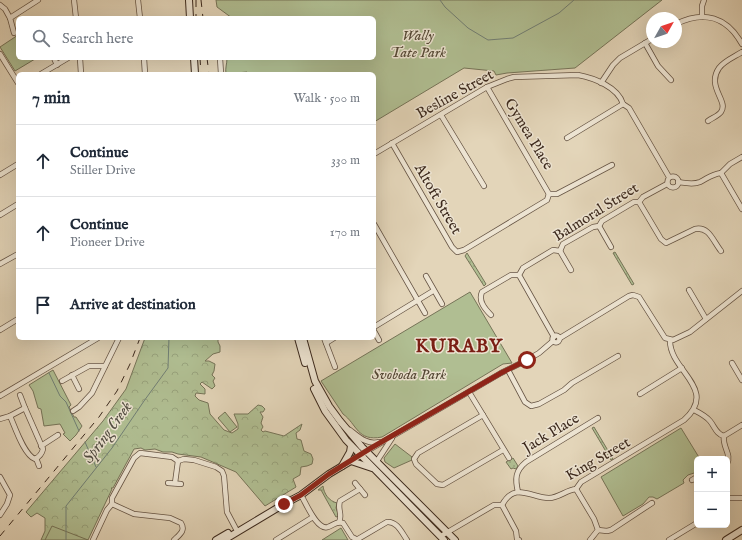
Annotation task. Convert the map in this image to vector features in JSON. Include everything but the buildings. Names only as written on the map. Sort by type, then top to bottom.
[{"type":"main road","points":[[189,0],[190,16]]},
{"type":"main road","points":[[194,60],[195,72]]},
{"type":"main road","points":[[299,340],[311,382],[329,416],[351,446],[443,538]]},
{"type":"main road","points":[[303,340],[315,381],[329,406],[340,421],[367,451],[455,540]]},
{"type":"main road","points":[[341,467],[350,452],[351,446]]},
{"type":"main road","points":[[224,540],[301,495],[329,474],[367,451]]},
{"type":"main road","points":[[351,461],[374,469]]},
{"type":"main road","points":[[216,540],[268,510],[284,504]]},
{"type":"main road","points":[[726,540],[742,530]]},
{"type":"street","points":[[10,18],[38,0]]},
{"type":"street","points":[[74,0],[76,16]]},
{"type":"street","points":[[138,0],[140,16]]},
{"type":"street","points":[[702,17],[702,6],[704,0]]},
{"type":"street","points":[[0,5],[5,9],[10,18],[14,33]]},
{"type":"street","points":[[682,22],[693,17],[702,17],[721,21],[731,28],[742,44]]},
{"type":"street","points":[[601,82],[620,58],[645,44],[658,66],[671,80]]},
{"type":"street","points":[[708,121],[719,114],[723,108],[723,104],[714,83],[718,68],[742,52]]},
{"type":"street","points":[[0,54],[16,80]]},
{"type":"street","points":[[55,60],[57,64]]},
{"type":"street","points":[[44,72],[64,60]]},
{"type":"street","points":[[80,60],[81,72]]},
{"type":"street","points":[[144,60],[145,72]]},
{"type":"street","points":[[220,60],[221,72]]},
{"type":"street","name":"Besline Street","points":[[376,153],[487,87],[507,79],[518,77],[578,75],[601,82],[621,97],[623,104],[629,108],[669,177]]},
{"type":"street","name":"Gymea Place","points":[[487,87],[549,194]]},
{"type":"street","points":[[567,138],[623,104]]},
{"type":"street","points":[[441,115],[484,186]]},
{"type":"street","name":"Altoft Street","points":[[392,143],[452,247],[457,252],[464,250],[547,200],[549,194]]},
{"type":"street","points":[[678,182],[677,186],[674,188],[667,184],[669,177],[674,177],[678,182],[693,184],[700,182],[713,174],[721,173],[730,164],[742,157]]},
{"type":"street","points":[[0,174],[16,165]]},
{"type":"street","points":[[549,194],[557,194],[612,165]]},
{"type":"street","points":[[721,173],[742,209]]},
{"type":"street","name":"Balmoral Street","points":[[519,275],[523,268],[553,250],[560,251],[563,244],[593,226],[599,226],[602,221],[634,202],[640,202],[643,197],[667,184]]},
{"type":"street","points":[[640,202],[661,239],[666,243],[699,228],[708,232],[721,251]]},
{"type":"street","points":[[0,215],[16,205]]},
{"type":"street","points":[[599,226],[611,247]]},
{"type":"street","points":[[376,227],[425,313]]},
{"type":"street","points":[[560,251],[571,270]]},
{"type":"street","points":[[0,264],[16,255]]},
{"type":"street","points":[[491,315],[480,300],[482,292],[511,275],[519,275],[553,339]]},
{"type":"street","points":[[426,276],[433,291],[442,304]]},
{"type":"street","points":[[689,290],[706,319]]},
{"type":"street","points":[[376,326],[433,291]]},
{"type":"street","points":[[367,451],[539,353],[557,336],[560,338],[629,296],[637,293],[665,338],[670,341],[690,332],[742,291]]},
{"type":"street","points":[[0,330],[16,320]]},
{"type":"street","points":[[376,335],[379,340]]},
{"type":"street","points":[[0,396],[95,340]]},
{"type":"street","points":[[73,411],[79,407],[92,393],[118,340]]},
{"type":"street","points":[[325,340],[335,367]]},
{"type":"street","points":[[670,341],[671,350],[695,389],[697,404],[694,410],[706,417],[716,431],[720,435],[724,436]]},
{"type":"street","points":[[508,370],[526,402],[531,406],[535,406],[564,390],[572,383],[618,356]]},
{"type":"street","points":[[732,363],[742,380]]},
{"type":"street","points":[[62,381],[92,365],[105,366]]},
{"type":"street","points":[[640,394],[682,368]]},
{"type":"street","points":[[72,375],[79,389]]},
{"type":"street","points":[[470,392],[509,458]]},
{"type":"street","points":[[20,395],[43,450],[42,453],[36,458]]},
{"type":"street","points":[[0,419],[10,416],[25,408]]},
{"type":"street","name":"King Street","points":[[518,492],[527,492],[550,498],[568,490],[576,489],[581,482],[684,420],[691,415],[694,410]]},
{"type":"street","points":[[10,416],[14,428],[29,454],[32,458],[36,458]]},
{"type":"street","points":[[483,416],[418,453],[414,459],[416,464],[437,484],[443,485],[503,450]]},
{"type":"street","name":"Jack Place","points":[[518,492],[515,478],[520,467],[598,418]]},
{"type":"street","points":[[340,421],[358,436],[370,442],[376,443],[391,438]]},
{"type":"street","points":[[724,436],[742,426]]},
{"type":"street","points":[[41,446],[58,435]]},
{"type":"street","points":[[724,436],[724,445],[729,456]]},
{"type":"street","points":[[377,461],[391,438]]},
{"type":"street","points":[[93,540],[107,510],[112,504],[112,498],[134,458],[140,453],[172,458],[178,461],[184,459],[194,460],[216,467],[222,471],[224,476],[227,512],[236,529]]},
{"type":"street","points":[[36,458],[39,466]]},
{"type":"street","points":[[174,483],[178,461]]},
{"type":"street","points":[[0,477],[10,495],[8,504],[0,515]]},
{"type":"street","points":[[168,483],[181,484]]},
{"type":"street","points":[[355,483],[365,495]]},
{"type":"street","points":[[301,495],[314,518],[324,528],[339,522],[341,516],[339,505],[340,501],[360,489]]},
{"type":"street","points":[[576,489],[594,520],[598,530]]},
{"type":"street","points":[[502,505],[509,496],[518,492]]},
{"type":"street","points":[[730,498],[742,498]]},
{"type":"street","points":[[598,530],[610,530],[652,503]]},
{"type":"street","points":[[112,504],[134,514],[170,518],[179,522],[182,525],[182,531],[174,540]]},
{"type":"street","points":[[443,538],[448,532],[494,505],[502,505]]},
{"type":"street","points":[[502,505],[516,531],[517,540]]},
{"type":"street","points":[[276,540],[314,518]]},
{"type":"street","points":[[339,522],[345,526],[352,537],[358,540],[390,521],[394,523],[407,540]]},
{"type":"street","points":[[669,540],[694,526]]},
{"type":"street","points":[[590,540],[598,530]]},
{"type":"green space","name":"Wally Tate Park","points":[[216,0],[662,0],[575,68],[496,75],[494,71],[464,68],[376,121],[376,72],[226,72],[226,70],[227,60],[376,60],[376,16],[229,16],[217,7]]},
{"type":"green space","points":[[16,36],[16,60],[33,60],[15,71],[0,47]]},
{"type":"green space","points":[[615,252],[634,284],[632,285],[613,253]]},
{"type":"green space","points":[[467,253],[486,284],[484,286],[465,256]]},
{"type":"green space","name":"Svoboda Park","points":[[470,292],[512,363],[503,364],[382,437],[374,438],[362,435],[343,414],[321,381]]},
{"type":"green space","points":[[144,340],[218,340],[220,352],[213,354],[205,361],[215,364],[212,375],[215,378],[213,381],[215,386],[212,389],[202,382],[200,384],[205,389],[205,394],[196,393],[195,396],[199,400],[208,403],[210,414],[224,430],[232,433],[238,429],[238,424],[234,414],[248,414],[258,405],[265,409],[263,412],[260,412],[263,417],[261,423],[263,427],[261,430],[263,432],[265,431],[284,436],[302,424],[300,430],[296,433],[297,439],[301,440],[304,451],[311,454],[313,459],[312,464],[301,467],[300,475],[293,479],[296,487],[265,506],[236,472],[201,457],[163,452],[155,449],[134,449],[113,488],[111,488],[112,489],[88,540],[41,540],[45,531],[45,518],[37,513],[31,517],[26,512],[103,421],[126,389]]},
{"type":"green space","points":[[53,370],[71,405],[69,407],[74,417],[76,417],[82,426],[70,441],[63,434],[65,433],[60,424],[44,426],[41,409],[38,408],[33,391],[29,385]]},
{"type":"green space","points":[[225,412],[237,427],[230,432],[218,418]]},
{"type":"green space","points":[[594,427],[613,459],[611,460],[592,428]]},
{"type":"green space","points":[[681,428],[698,456],[694,456],[694,473],[688,475],[683,480],[684,483],[657,499],[649,497],[643,504],[623,516],[601,477]]},
{"type":"green space","points":[[395,444],[412,457],[412,460],[394,468],[385,462],[384,458]]},
{"type":"green space","points":[[513,458],[518,466],[516,469],[511,469],[506,462]]},
{"type":"green space","points":[[323,486],[327,497],[337,503],[336,508],[339,516],[336,517],[321,490],[318,490]]},
{"type":"green space","points":[[52,526],[88,540],[45,540]]},
{"type":"green space","points":[[341,528],[348,540],[322,540]]},
{"type":"waterway","points":[[440,0],[445,7],[468,28],[488,40],[513,38],[559,13],[574,0]]},
{"type":"waterway","name":"Spring Creek","points":[[66,540],[66,506],[112,448],[168,368],[169,340]]},
{"type":"waterway","points":[[49,373],[60,396],[66,402],[79,431]]},
{"type":"waterway","points":[[85,442],[96,467]]},
{"type":"railway","points":[[196,0],[196,16]]},
{"type":"railway","points":[[201,0],[203,16]]},
{"type":"railway","points":[[200,60],[201,72]]},
{"type":"railway","points":[[207,60],[209,72]]},
{"type":"railway","points":[[0,536],[99,417],[117,391],[139,340]]},
{"type":"district","name":"KURABY","points":[[459,347]]},
{"type":"route","points":[[284,504],[301,495],[329,474],[371,448],[501,373],[514,368],[527,360]]}]
